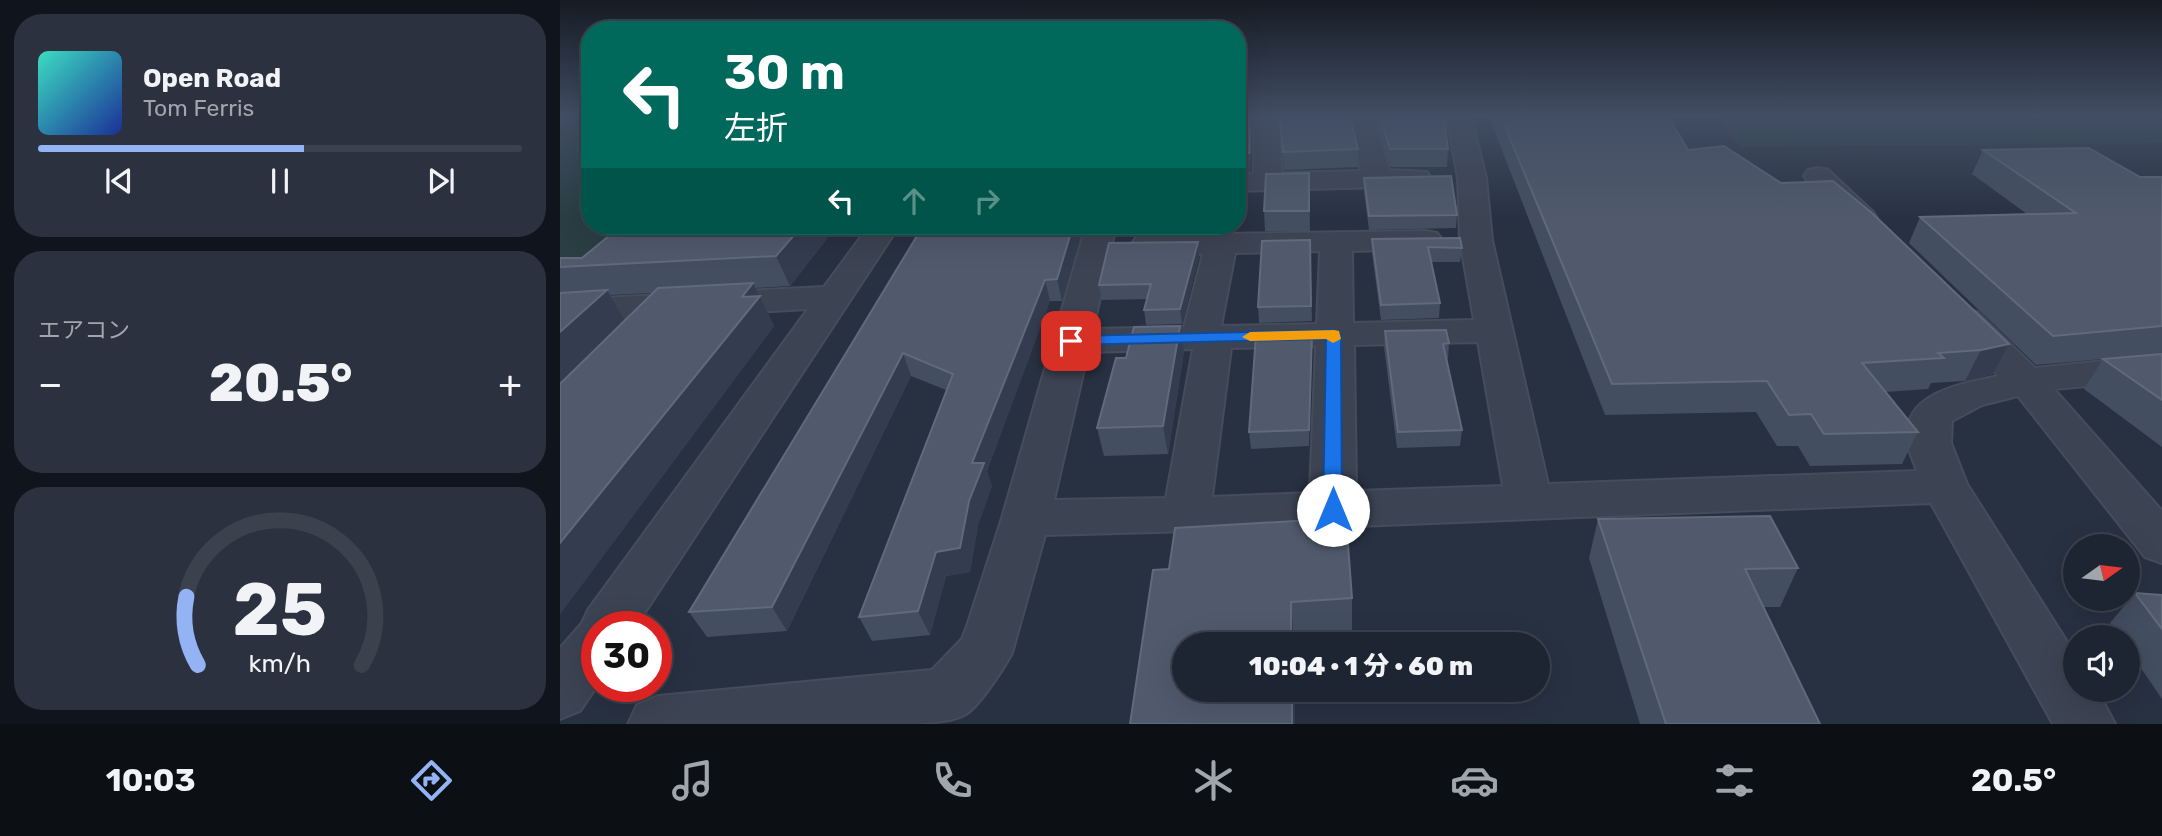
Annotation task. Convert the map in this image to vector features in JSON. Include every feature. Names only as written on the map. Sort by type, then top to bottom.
[{"type":"street","points":[[1267,151],[1268,182]]},
{"type":"street","points":[[1369,151],[1377,178]]},
{"type":"street","points":[[1466,151],[1472,178],[1476,240],[1529,503]]},
{"type":"street","points":[[1818,176],[1888,244]]},
{"type":"street","points":[[1246,183],[1472,178]]},
{"type":"street","points":[[617,611],[878,235]]},
{"type":"street","points":[[658,724],[946,695],[984,653],[1026,518],[1098,236],[1221,244],[1476,240]]},
{"type":"street","points":[[1333,510],[1336,242]]},
{"type":"street","points":[[1185,515],[1221,244]]},
{"type":"street","points":[[1937,293],[2027,382],[2162,544]]},
{"type":"street","points":[[560,311],[837,297]]},
{"type":"street","points":[[626,345],[663,306]]},
{"type":"street","points":[[1071,341],[1494,331]]},
{"type":"street","points":[[2085,724],[1945,486],[1929,443],[1931,415],[1969,395],[2049,377],[2162,367]]},
{"type":"street","points":[[1026,518],[1333,510],[1945,486]]},
{"type":"street","points":[[560,693],[581,663]]},
{"type":"green space","points":[[560,151],[581,151],[581,235],[633,235],[560,291]]},
{"type":"building","points":[[1515,151],[1731,151],[1781,183],[1833,181],[1872,213],[2009,344],[1981,350],[1938,353],[1944,358],[1862,363],[1918,432],[1824,434],[1811,414],[1789,415],[1767,381],[1612,384]]},
{"type":"building","points":[[1984,151],[2094,151],[2140,177],[2162,177],[2162,326],[2053,336],[1920,217],[2076,213]]},
{"type":"building","points":[[1309,173],[1309,211],[1264,211],[1266,174]]},
{"type":"building","points":[[1451,176],[1457,215],[1369,216],[1364,178]]},
{"type":"building","points":[[610,235],[794,235],[776,256],[560,267],[560,258],[582,258]]},
{"type":"building","points":[[918,235],[1070,235],[1057,279],[1045,280],[972,463],[984,463],[969,501],[960,548],[936,552],[918,611],[859,617],[953,374],[903,353],[772,607],[689,612]]},
{"type":"building","points":[[1460,238],[1462,248],[1428,247],[1440,303],[1381,305],[1372,239]]},
{"type":"building","points":[[1310,240],[1311,306],[1258,307],[1262,241]]},
{"type":"building","points":[[1198,242],[1180,309],[1144,310],[1151,284],[1099,285],[1109,243]]},
{"type":"building","points":[[753,283],[742,297],[760,296],[560,543],[560,384],[658,288]]},
{"type":"building","points":[[607,290],[560,332],[560,293]]},
{"type":"building","points":[[1180,326],[1163,426],[1097,428],[1116,358],[1126,358],[1134,327]]},
{"type":"building","points":[[1446,330],[1449,343],[1443,344],[1462,430],[1398,432],[1385,331]]},
{"type":"building","points":[[1312,333],[1309,430],[1249,432],[1256,335]]},
{"type":"building","points":[[2162,354],[2162,400],[2103,359]]},
{"type":"building","points":[[1770,516],[1798,568],[1745,569],[1820,724],[1666,724],[1598,519]]},
{"type":"building","points":[[1346,518],[1352,598],[1291,602],[1291,632],[1172,632],[1172,702],[1292,702],[1292,724],[1130,724],[1153,570],[1169,569],[1175,528]]},
{"type":"building","points":[[2140,593],[2162,595],[2162,629],[2140,600]]},
{"type":"slow traffic","points":[[1250,337],[1334,335],[1333,339]]},
{"type":"route","points":[[1071,341],[1334,335],[1333,510]]}]
